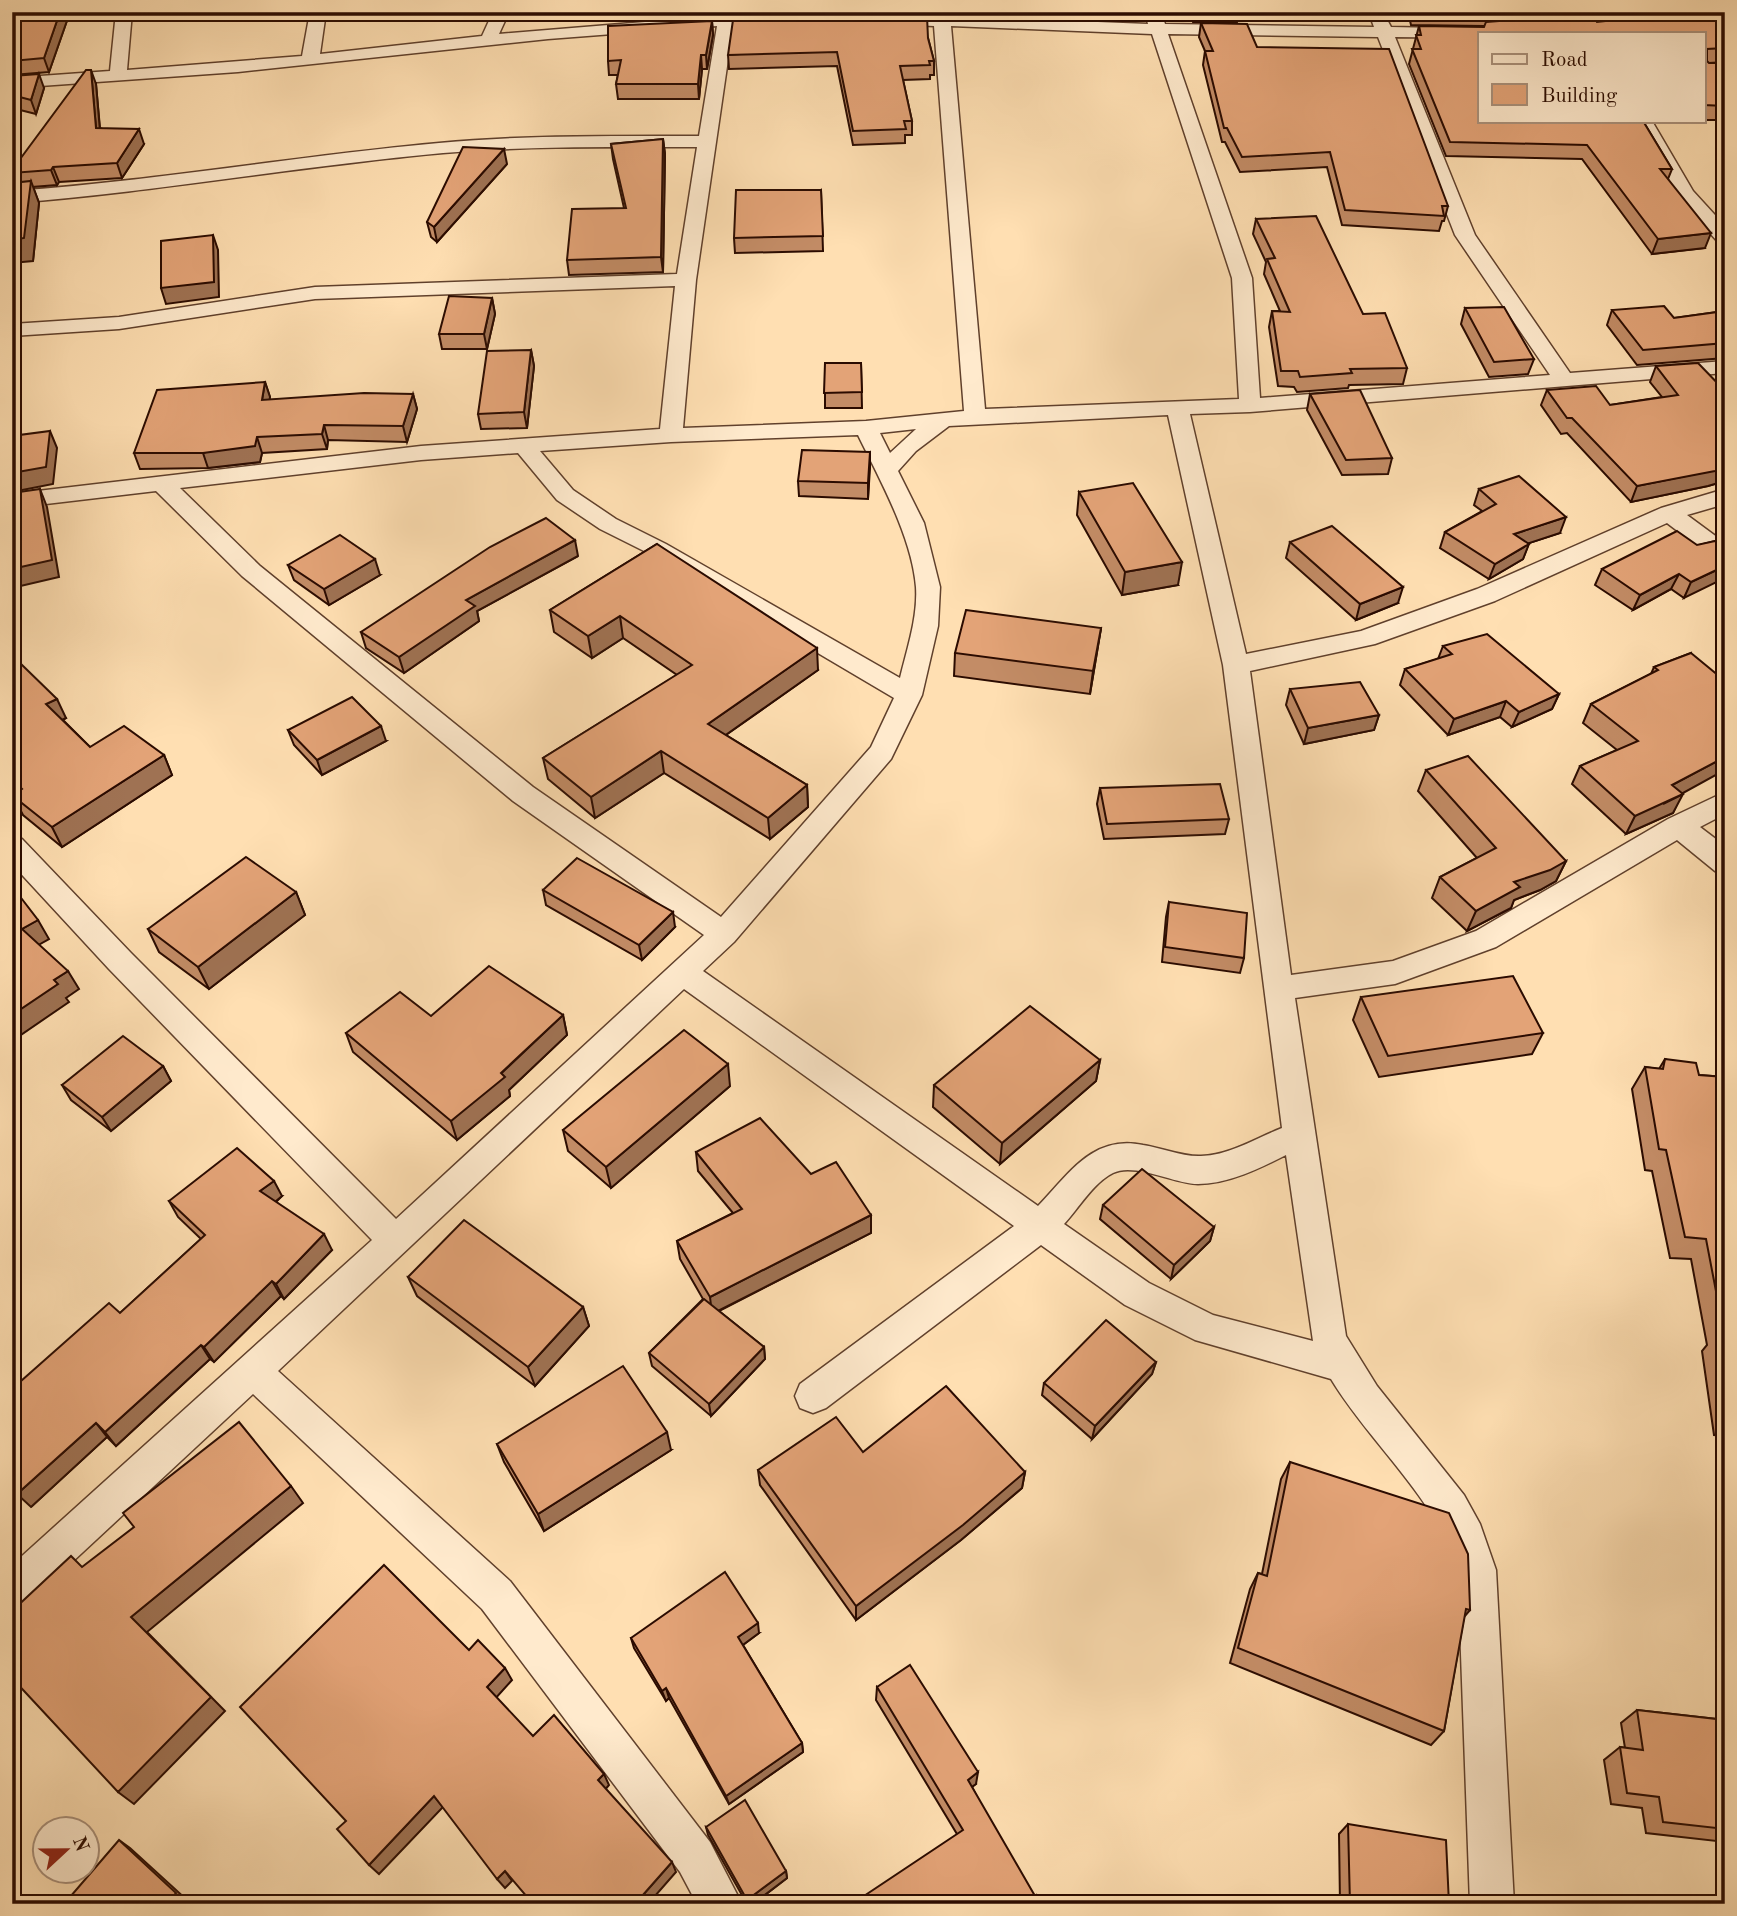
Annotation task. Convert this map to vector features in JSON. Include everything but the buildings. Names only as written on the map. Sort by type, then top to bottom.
[{"type":"street","points":[[118,75],[124,12]]},
{"type":"street","points":[[310,60],[318,12]]},
{"type":"street","points":[[488,40],[501,12]]},
{"type":"street","points":[[1376,12],[1465,235],[1565,381]]},
{"type":"street","points":[[12,83],[310,60],[726,16],[793,19]]},
{"type":"street","points":[[671,435],[686,279],[726,16]]},
{"type":"street","points":[[873,19],[941,16],[1478,33]]},
{"type":"street","points":[[941,16],[975,416]]},
{"type":"street","points":[[1155,21],[1241,278],[1250,405]]},
{"type":"street","points":[[1644,122],[1685,194],[1725,238]]},
{"type":"street","points":[[12,197],[186,181],[441,148],[530,143],[707,141]]},
{"type":"street","points":[[12,330],[119,323],[316,293],[686,279]]},
{"type":"street","points":[[12,501],[421,453],[671,435],[866,428],[975,416],[1250,405],[1725,367]]},
{"type":"street","points":[[1178,408],[1236,665],[1278,989],[1329,1338],[1341,1364],[1370,1408],[1458,1518],[1471,1542],[1477,1570],[1492,1904]]},
{"type":"street","points":[[887,470],[908,446],[942,420]]},
{"type":"street","points":[[12,1591],[395,1241],[724,933],[882,752],[909,695],[925,626],[928,587],[912,523],[866,428]]},
{"type":"street","points":[[523,446],[565,495],[607,524],[670,556],[909,695]]},
{"type":"street","points":[[162,484],[251,571],[523,794],[724,933]]},
{"type":"street","points":[[1236,665],[1366,638],[1486,595],[1669,513],[1725,496]]},
{"type":"street","points":[[1669,513],[1725,555]]},
{"type":"street","points":[[1278,989],[1395,972],[1486,939],[1678,826],[1725,802]]},
{"type":"street","points":[[1678,826],[1710,849],[1725,864]]},
{"type":"street","points":[[12,846],[120,961],[395,1241]]},
{"type":"street","points":[[682,972],[1137,1294],[1207,1329],[1341,1364]]},
{"type":"street","points":[[813,1396],[1040,1225],[1102,1163],[1118,1157],[1137,1158],[1185,1170],[1202,1171],[1219,1167],[1299,1135]]},
{"type":"street","points":[[254,1371],[496,1595],[695,1857],[721,1904]]}]
